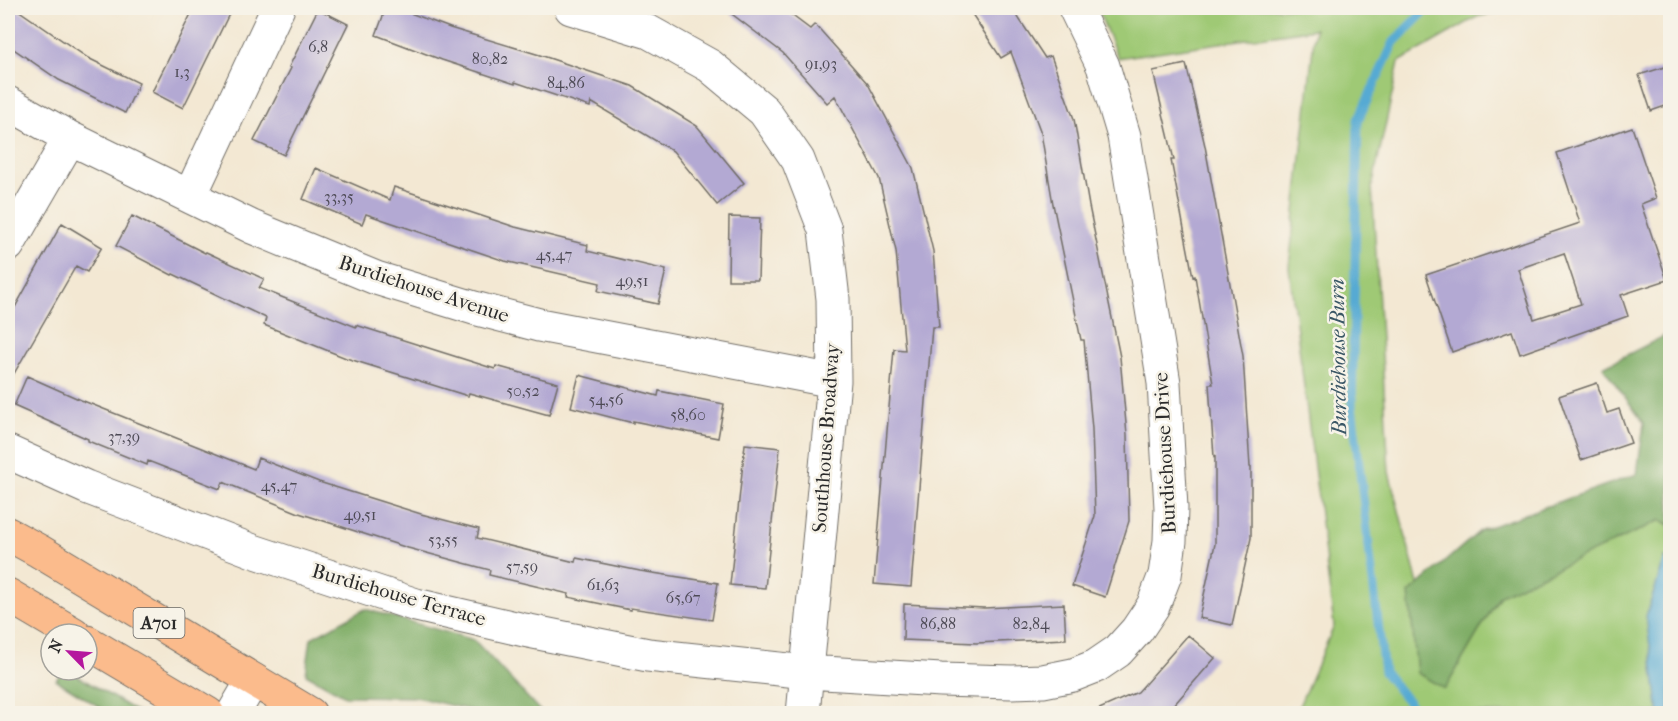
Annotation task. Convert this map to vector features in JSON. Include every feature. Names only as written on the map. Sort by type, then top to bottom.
[{"type":"main road","name":"A701","points":[[8,534],[310,714]]},
{"type":"main road","points":[[8,595],[54,622]]},
{"type":"main road","name":"A701","points":[[99,649],[208,714]]},
{"type":"street","points":[[190,196],[278,8]]},
{"type":"street","name":"Southhouse Broadway","points":[[571,8],[649,32],[710,66],[764,111],[798,160],[825,230],[833,299],[834,381],[802,714]]},
{"type":"street","name":"Burdiehouse Drive","points":[[807,672],[940,680],[1043,681],[1073,675],[1096,666],[1118,651],[1137,630],[1153,606],[1165,575],[1170,541],[1171,508],[1164,383],[1124,136],[1103,66],[1076,8]]},
{"type":"street","name":"Burdiehouse Avenue","points":[[8,103],[70,138],[252,227],[376,278],[539,325],[834,381]]},
{"type":"street","points":[[8,245],[70,138]]},
{"type":"street","name":"Burdiehouse Terrace","points":[[8,452],[86,487],[169,519],[416,605],[648,655],[807,672]]},
{"type":"street","points":[[232,714],[253,680]]},
{"type":"green space","points":[[1097,8],[1516,8],[1477,17],[1399,62],[1372,187],[1389,472],[1445,688],[1500,595],[1661,520],[1670,525],[1670,713],[1296,713],[1334,626],[1289,267],[1315,29],[1118,58]]},
{"type":"green space","points":[[1666,335],[1670,337],[1670,525],[1661,520],[1500,595],[1445,689],[1417,673],[1409,593],[1481,530],[1637,474],[1644,423],[1603,367]]},
{"type":"green space","points":[[365,609],[474,640],[542,713],[476,713],[416,697],[345,696],[306,674],[311,638]]},
{"type":"green space","points":[[59,682],[88,682],[139,713],[109,713]]},
{"type":"water","points":[[1665,558],[1670,561],[1670,713],[1659,714],[1646,616]]},
{"type":"building","points":[[8,8],[15,8],[88,58],[139,83],[125,113],[59,80],[8,45]]},
{"type":"building","points":[[194,8],[232,8],[183,108],[152,92]]},
{"type":"building","points":[[386,8],[397,8],[450,28],[632,86],[697,126],[744,183],[717,205],[673,151],[591,102],[590,107],[515,82],[515,84],[376,35]]},
{"type":"building","points":[[724,8],[782,8],[810,29],[815,24],[868,84],[913,168],[933,251],[939,327],[932,327],[911,587],[874,584],[894,349],[905,350],[896,251],[879,178],[835,96],[827,103],[783,53]]},
{"type":"building","points":[[968,8],[1012,8],[1045,58],[1051,56],[1074,119],[1120,357],[1127,435],[1129,521],[1105,597],[1072,586],[1095,516],[1092,429],[1084,340],[1081,340],[1041,133],[1011,52],[1001,58]]},
{"type":"building","points":[[318,9],[348,24],[284,155],[254,141]]},
{"type":"building","points":[[1186,64],[1205,146],[1243,356],[1251,467],[1251,538],[1232,625],[1199,618],[1215,544],[1215,456],[1209,384],[1213,384],[1195,276],[1193,277],[1171,160],[1174,160],[1153,71]]},
{"type":"building","points":[[1671,65],[1671,104],[1651,111],[1639,75]]},
{"type":"building","points":[[1632,127],[1656,198],[1641,204],[1667,280],[1621,295],[1628,316],[1520,354],[1512,331],[1452,352],[1426,275],[1580,223],[1557,153]],"holes":[[[1564,253],[1581,304],[1534,319],[1518,269]]]},
{"type":"building","points":[[316,168],[390,200],[394,187],[515,227],[588,245],[587,251],[666,270],[658,304],[598,291],[600,283],[505,261],[366,214],[362,224],[303,199]]},
{"type":"building","points":[[132,216],[205,253],[264,279],[259,288],[356,327],[356,325],[495,369],[496,366],[558,383],[549,415],[469,393],[468,396],[346,358],[264,325],[266,318],[172,275],[116,246]]},
{"type":"building","points":[[729,217],[760,218],[758,280],[728,280]]},
{"type":"building","points":[[62,223],[102,247],[87,272],[76,266],[8,384],[8,320]]},
{"type":"building","points":[[579,375],[658,396],[659,391],[724,404],[718,438],[633,421],[633,423],[571,407]]},
{"type":"building","points":[[27,376],[254,469],[258,458],[319,482],[421,514],[479,529],[477,538],[575,562],[576,558],[718,583],[712,620],[631,608],[631,610],[568,597],[569,594],[489,575],[490,570],[408,548],[299,513],[223,482],[220,489],[148,461],[147,465],[88,441],[88,439],[14,406]]},
{"type":"building","points":[[1597,383],[1607,413],[1619,409],[1631,443],[1581,460],[1559,396]]},
{"type":"building","points":[[745,444],[780,448],[765,588],[730,585]]},
{"type":"building","points":[[904,604],[984,608],[1064,604],[1066,639],[976,643],[903,640]]},
{"type":"building","points":[[1188,635],[1215,658],[1166,714],[1088,714],[1138,692]]},
{"type":"waterway","name":"Burdiehouse Burn","points":[[1418,714],[1384,672],[1352,406],[1358,120],[1394,42],[1428,8]]}]
